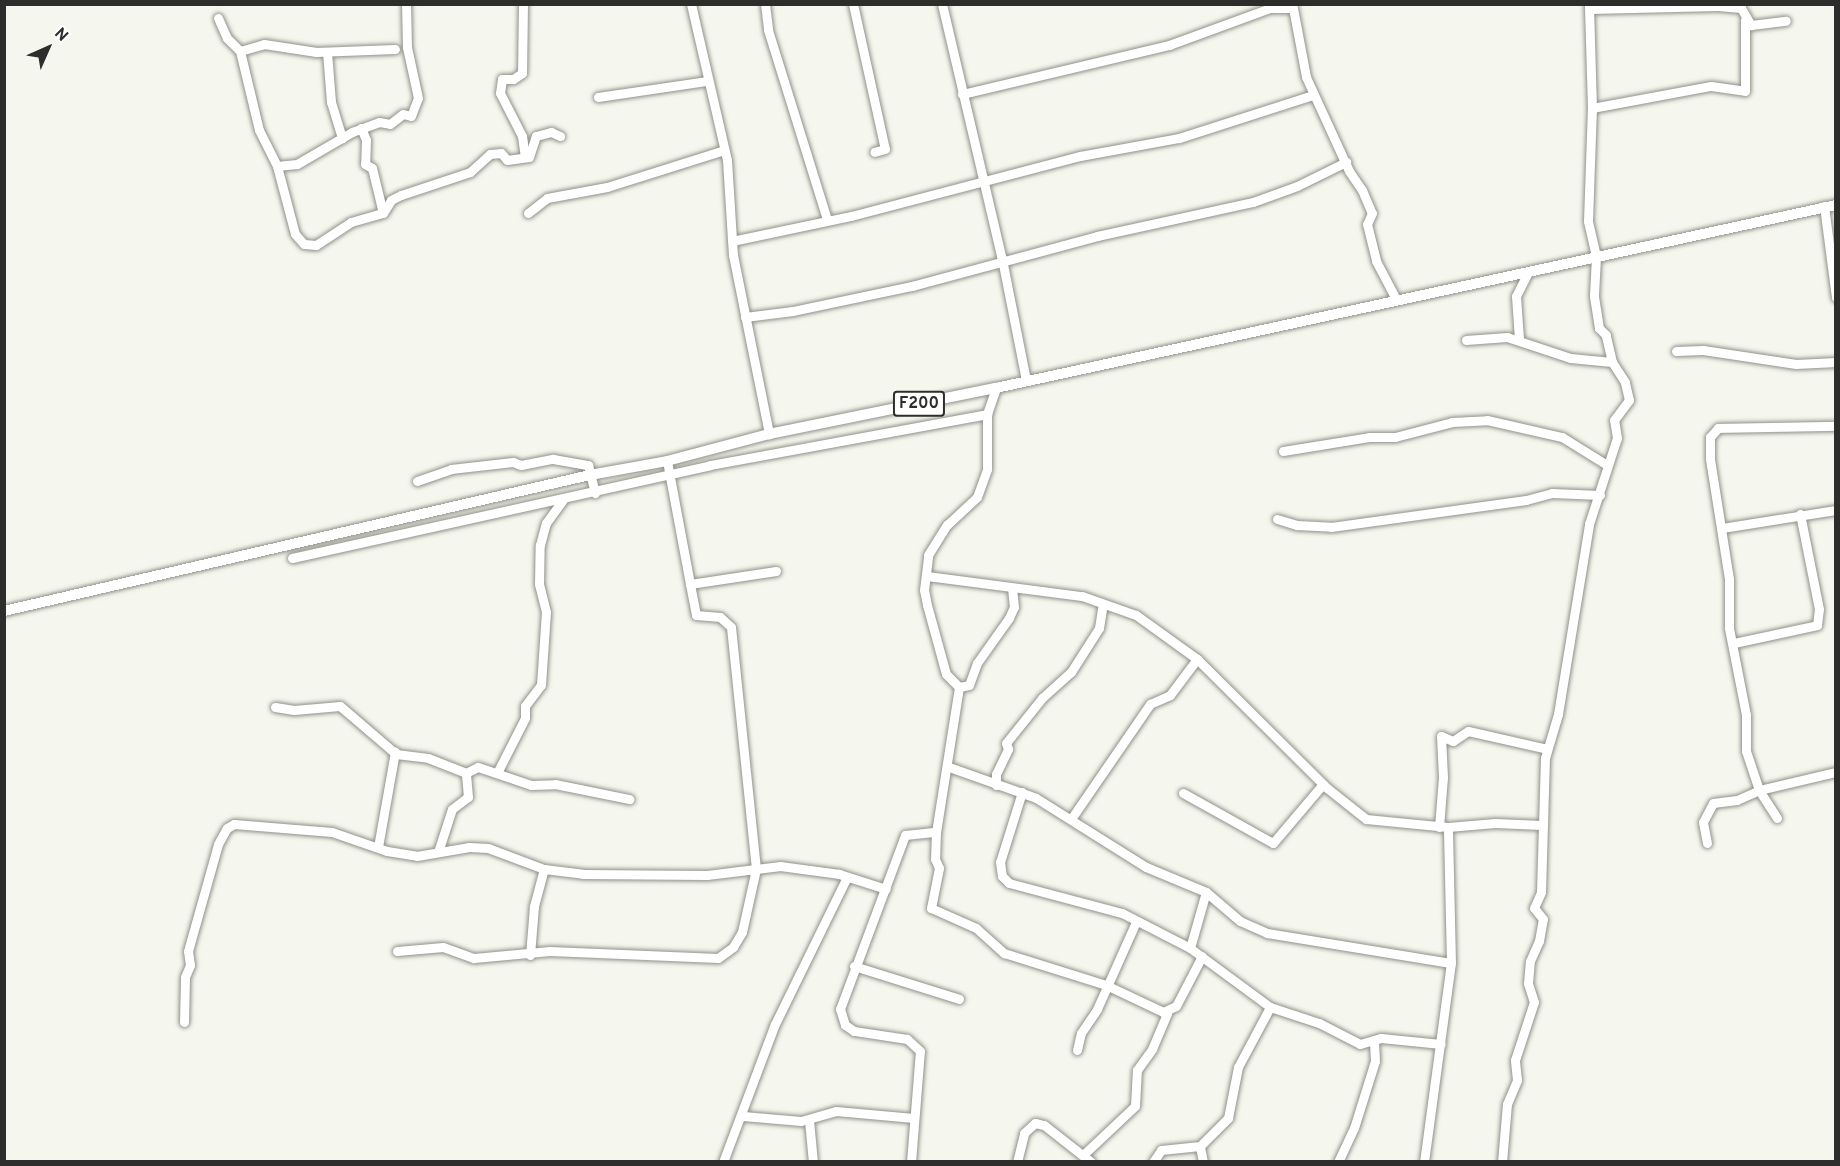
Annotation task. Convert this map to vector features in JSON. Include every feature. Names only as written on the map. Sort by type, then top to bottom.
[{"type":"main road","name":"F200","points":[[4,611],[590,475],[667,461],[770,434],[996,388],[1830,205]]},
{"type":"street","points":[[277,166],[297,164],[342,138],[379,122],[390,123],[403,114],[411,116],[417,106],[407,47],[406,4]]},
{"type":"street","points":[[523,4],[522,73],[513,79],[502,79],[500,93],[522,136],[525,157]]},
{"type":"street","points":[[691,4],[706,81],[724,150],[732,241],[745,317],[770,434]]},
{"type":"street","points":[[765,4],[768,30],[827,220]]},
{"type":"street","points":[[853,4],[885,149],[874,152]]},
{"type":"street","points":[[942,4],[950,28],[962,94],[1002,259],[1026,380]]},
{"type":"street","points":[[1502,1161],[1507,1104],[1517,1080],[1515,1060],[1534,1002],[1528,983],[1530,961],[1539,941],[1543,919],[1534,908],[1541,892],[1545,840],[1542,825],[1547,749],[1562,693],[1581,559],[1607,465],[1617,438],[1614,420],[1629,400],[1625,382],[1612,362],[1606,335],[1599,328],[1594,295],[1596,256],[1588,221],[1592,108],[1589,7],[1742,6],[1746,20],[1745,91],[1711,86],[1592,108]]},
{"type":"street","points":[[962,94],[1169,45],[1270,8],[1293,8],[1294,26],[1313,95],[1372,213],[1367,224],[1376,261],[1396,299]]},
{"type":"street","points":[[218,18],[227,38],[240,51],[259,130],[277,166],[295,234],[304,244],[316,245],[351,222],[383,213],[391,200],[470,171],[490,154],[501,153],[507,160],[525,157],[533,148],[536,136]]},
{"type":"street","points":[[1746,20],[1751,26],[1786,21]]},
{"type":"street","points":[[240,51],[264,44],[327,52],[395,49]]},
{"type":"street","points":[[327,52],[331,102],[342,138]]},
{"type":"street","points":[[598,97],[706,81]]},
{"type":"street","points":[[732,241],[827,220],[1080,156],[1179,138],[1313,95]]},
{"type":"street","points":[[514,123],[536,136],[551,132],[560,136]]},
{"type":"street","points":[[361,129],[365,164],[372,168],[383,213]]},
{"type":"street","points":[[528,213],[547,198],[607,187],[724,150]]},
{"type":"street","points":[[745,317],[793,311],[912,286],[1002,259],[1253,202],[1297,186],[1346,162]]},
{"type":"street","points":[[1830,205],[1836,297]]},
{"type":"street","points":[[1520,339],[1516,296],[1529,271]]},
{"type":"street","points":[[1466,340],[1520,339],[1570,358],[1612,362]]},
{"type":"street","points":[[1676,351],[1703,350],[1796,364],[1836,362]]},
{"type":"street","points":[[960,687],[946,674],[927,605],[928,555],[953,519],[977,497],[987,469],[987,414],[996,388]]},
{"type":"street","points":[[292,558],[895,428],[987,414]]},
{"type":"street","points":[[1282,451],[1369,437],[1395,437],[1452,422],[1487,420],[1520,425],[1562,437],[1607,465]]},
{"type":"street","points":[[1777,818],[1759,790],[1746,751],[1746,715],[1734,643],[1722,528],[1710,459],[1713,430],[1836,426]]},
{"type":"street","points":[[417,481],[451,469],[513,462],[521,465],[553,459],[588,465],[595,493]]},
{"type":"street","points":[[397,951],[443,947],[474,958],[569,951],[718,958],[728,953],[742,932],[756,869],[731,627],[720,617],[696,615],[667,461]]},
{"type":"street","points":[[1277,519],[1297,525],[1331,527],[1526,500],[1552,493],[1600,495]]},
{"type":"street","points":[[498,771],[525,718],[525,706],[542,685],[546,612],[538,584],[540,545],[546,524],[563,500]]},
{"type":"street","points":[[1722,528],[1836,510]]},
{"type":"street","points":[[1734,643],[1817,625],[1818,609],[1800,514]]},
{"type":"street","points":[[690,584],[776,571]]},
{"type":"street","points":[[927,576],[1012,589],[1082,596],[1143,620],[1197,659],[1323,784],[1366,819],[1444,827],[1495,823],[1542,825]]},
{"type":"street","points":[[960,687],[969,685],[977,663],[1010,618],[1014,607],[1012,589]]},
{"type":"street","points":[[996,785],[996,774],[1008,749],[1006,743],[1042,698],[1071,672],[1084,646],[1099,628],[1103,604]]},
{"type":"street","points":[[1071,819],[1084,795],[1101,780],[1150,704],[1170,695],[1197,659]]},
{"type":"street","points":[[960,687],[949,767],[936,832],[935,859],[939,868],[931,908],[976,928],[1004,953],[1106,985],[1167,1013]]},
{"type":"street","points":[[275,707],[340,706],[395,752],[407,758],[428,758],[466,773],[478,767],[498,771],[531,785],[555,784],[629,799]]},
{"type":"street","points":[[1424,1161],[1451,963],[1441,736],[1453,741],[1468,731],[1547,749]]},
{"type":"street","points":[[378,847],[395,752]]},
{"type":"street","points":[[949,767],[996,785],[1022,792],[1071,819],[1146,867],[1206,892],[1240,921],[1267,933],[1451,963]]},
{"type":"street","points":[[1707,843],[1703,822],[1713,802],[1737,800],[1759,790],[1836,772]]},
{"type":"street","points":[[438,852],[452,809],[468,797],[466,773]]},
{"type":"street","points":[[1183,794],[1273,843],[1323,784]]},
{"type":"street","points":[[1022,792],[1000,862],[1005,880],[1044,895],[1115,910],[1190,948],[1270,1007],[1318,1023],[1360,1044],[1389,1038],[1441,1044]]},
{"type":"street","points":[[184,1022],[185,977],[190,965],[188,951],[218,844],[227,828],[234,824],[260,823],[315,829],[417,856],[488,848],[544,869],[646,876],[800,868],[839,874],[846,879],[886,889]]},
{"type":"street","points":[[910,1161],[920,1051],[915,1043],[854,1031],[842,1018],[840,1009],[854,966],[886,889],[905,834],[936,832]]},
{"type":"street","points":[[530,955],[534,906],[544,869]]},
{"type":"street","points":[[723,1161],[743,1116],[768,1041],[846,879]]},
{"type":"street","points":[[1190,948],[1206,892]]},
{"type":"street","points":[[1077,1050],[1081,1033],[1097,1009],[1136,922]]},
{"type":"street","points":[[1017,1161],[1024,1133],[1035,1123],[1087,1158],[1135,1106],[1133,1084],[1137,1070],[1152,1049],[1167,1013],[1176,1006],[1202,956]]},
{"type":"street","points":[[854,966],[959,999]]},
{"type":"street","points":[[1153,1161],[1161,1150],[1200,1146],[1228,1118],[1238,1067],[1270,1007]]},
{"type":"street","points":[[1338,1161],[1354,1128],[1375,1061],[1374,1042]]},
{"type":"street","points":[[743,1116],[810,1120],[836,1111],[914,1118]]},
{"type":"street","points":[[810,1120],[813,1161]]},
{"type":"street","points":[[1200,1146],[1203,1161]]}]
